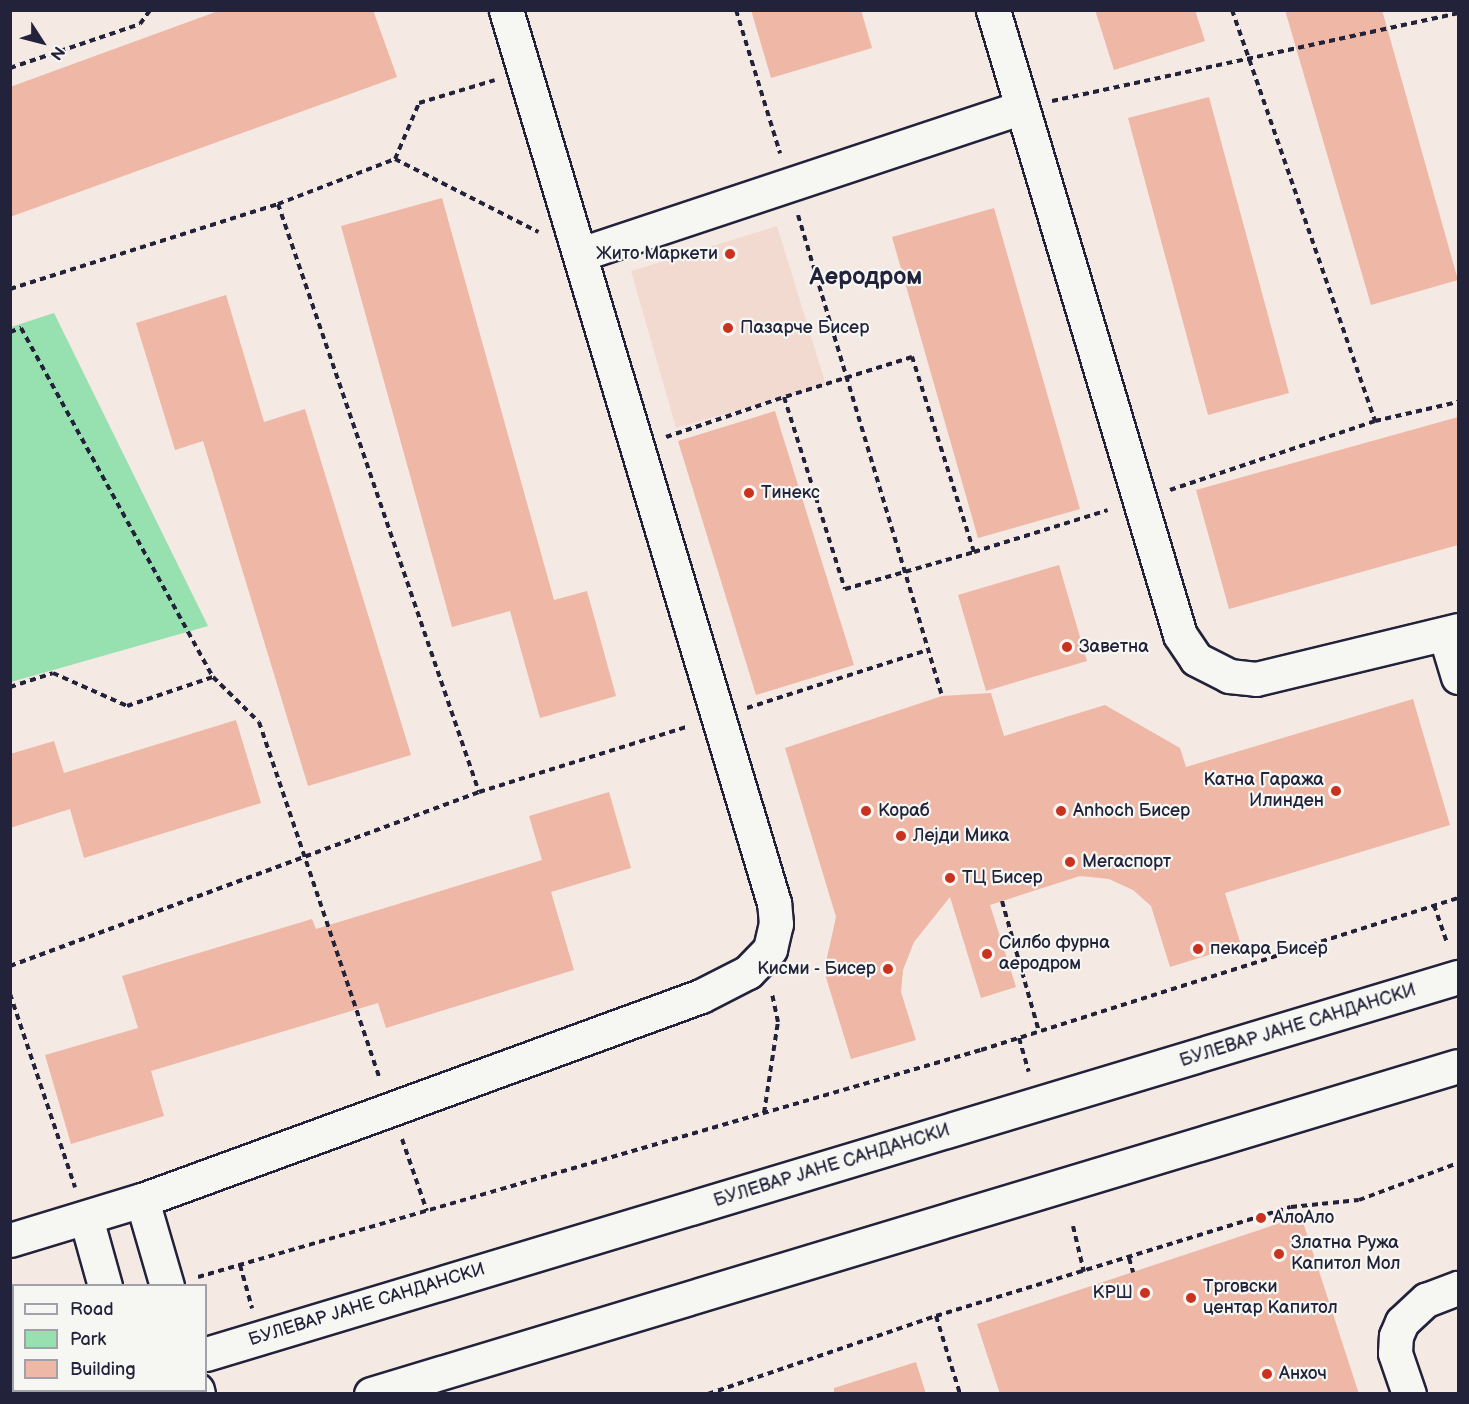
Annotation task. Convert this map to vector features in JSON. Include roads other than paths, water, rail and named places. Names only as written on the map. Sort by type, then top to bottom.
[{"type":"street","points":[[10,1240],[142,1200],[700,996],[738,978],[763,959],[775,938],[774,903],[506,10]]},
{"type":"street","points":[[993,10],[1020,108],[1180,635],[1196,659],[1212,670],[1256,679],[1452,632],[1458,677]]},
{"type":"street","points":[[581,254],[1020,108]]},
{"type":"street","name":"БУЛЕВАР ЈАНЕ САНДАНСКИ","points":[[207,1354],[1458,977]]},
{"type":"street","points":[[371,1394],[1458,1066]]},
{"type":"street","points":[[142,1200],[179,1283]]},
{"type":"street","points":[[86,1218],[104,1284]]},
{"type":"street","points":[[1410,1394],[1395,1353],[1399,1329],[1414,1308],[1458,1288]]},
{"type":"place","name":"Жито Маркети","points":[[730,254]]},
{"type":"place","name":"Пазарче Бисер","points":[[728,328]]},
{"type":"place","name":"Тинекс","points":[[749,493]]},
{"type":"place","name":"Заветна","points":[[1067,647]]},
{"type":"place","name":"Катна Гаража Илинден","points":[[1336,791]]},
{"type":"place","name":"Кораб","points":[[866,811]]},
{"type":"place","name":"Anhoch Бисер","points":[[1061,811]]},
{"type":"place","name":"Лејди Мика","points":[[901,836]]},
{"type":"place","name":"Мегаспорт","points":[[1070,862]]},
{"type":"place","name":"ТЦ Бисер","points":[[950,878]]},
{"type":"place","name":"пекара Бисер","points":[[1198,949]]},
{"type":"place","name":"Силбо фурна аеродром","points":[[987,954]]},
{"type":"place","name":"Кисми - Бисер","points":[[888,969]]},
{"type":"place","name":"АлоАло","points":[[1261,1218]]},
{"type":"place","name":"Златна Ружа Капитол Мол","points":[[1279,1254]]},
{"type":"place","name":"КРШ","points":[[1145,1293]]},
{"type":"place","name":"Трговски центар Капитол","points":[[1191,1298]]},
{"type":"place","name":"Анхоч","points":[[1267,1374]]},
{"type":"district","name":"Аеродром","points":[[866,277]]}]
